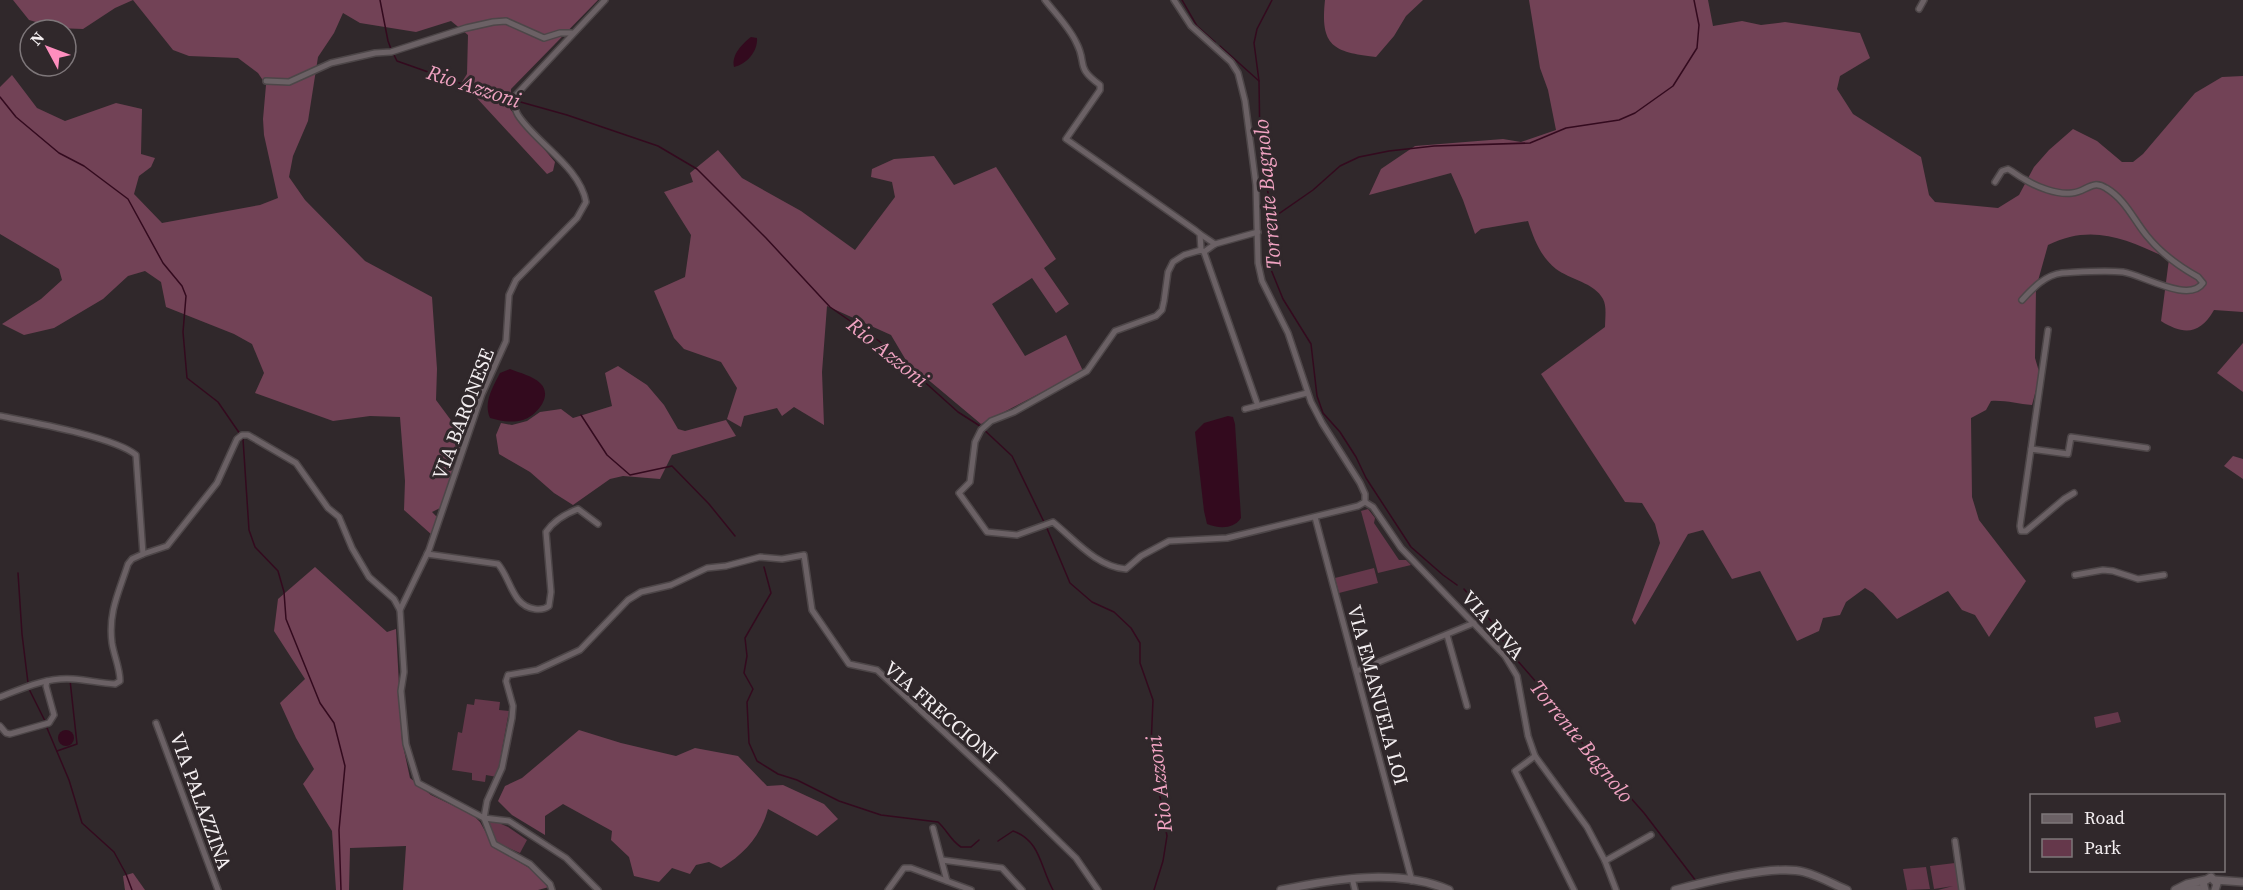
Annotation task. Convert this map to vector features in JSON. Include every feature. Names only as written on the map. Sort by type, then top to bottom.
[{"type":"street","name":"VIA BARONESE","points":[[400,610],[427,554],[482,394],[506,341],[510,289],[516,280],[577,218],[586,202],[582,187],[518,114],[515,107],[515,96],[605,0]]},
{"type":"street","points":[[1045,0],[1076,40],[1082,66],[1087,75],[1100,85],[1100,90],[1066,139],[1215,244]]},
{"type":"street","points":[[1174,0],[1191,26],[1223,54],[1238,73],[1245,101],[1256,184],[1258,232],[1258,263],[1262,281],[1288,333],[1308,393],[1322,423],[1360,483],[1365,494],[1365,502],[1358,506],[1227,538],[1169,541],[1141,556],[1126,569],[1101,563],[1053,522],[1017,535],[990,533],[985,530],[959,493],[970,482],[975,442],[983,428],[1087,371],[1115,331],[1156,316],[1162,310],[1168,272],[1173,262],[1184,255],[1202,251],[1215,244],[1258,232]]},
{"type":"street","points":[[1919,9],[1924,0]]},
{"type":"street","points":[[266,81],[289,82],[312,74],[331,63],[375,52],[391,52],[493,22],[506,21],[544,38],[560,33],[572,33]]},
{"type":"street","points":[[1995,182],[2002,171],[2008,170],[2052,191],[2073,193],[2092,184],[2099,184],[2118,196],[2155,245],[2198,277],[2202,283],[2197,288],[2169,288],[2125,272],[2062,273],[2054,274],[2043,280],[2022,300]]},
{"type":"street","points":[[1200,234],[1202,251],[1258,406]]},
{"type":"street","points":[[2048,330],[2021,531],[2026,531],[2064,498],[2074,493]]},
{"type":"street","points":[[1245,409],[1308,393]]},
{"type":"street","points":[[0,416],[111,443],[136,455],[143,554]]},
{"type":"street","points":[[0,697],[47,681],[71,678],[115,684],[120,681],[112,645],[112,609],[128,564],[132,558],[167,546],[217,483],[240,437],[248,435],[296,463],[328,508],[339,518],[352,548],[369,577],[394,599],[400,610],[404,672],[401,691],[406,744],[418,783],[484,818],[509,821],[566,858],[598,890]]},
{"type":"street","points":[[2031,448],[2068,454],[2072,438],[2147,448]]},
{"type":"street","name":"VIA RIVA","points":[[1365,502],[1373,507],[1401,548],[1505,656],[1517,676],[1528,736],[1535,756],[1587,827],[1618,890]]},
{"type":"street","points":[[427,554],[498,564],[516,597],[525,606],[545,609],[549,606],[551,592],[546,532],[558,518],[578,509],[598,524]]},
{"type":"street","name":"VIA EMANUELA LOI","points":[[1315,517],[1412,881]]},
{"type":"street","name":"VIA FRECCIONI","points":[[484,818],[487,801],[502,768],[512,718],[513,706],[506,681],[508,675],[537,670],[573,654],[628,600],[641,592],[671,585],[707,568],[726,566],[760,557],[782,560],[804,555],[812,610],[844,659],[854,666],[877,670],[1064,846],[1076,858],[1098,890]]},
{"type":"street","points":[[2075,575],[2103,570],[2138,579],[2164,574]]},
{"type":"street","points":[[1356,671],[1474,623]]},
{"type":"street","points":[[1447,635],[1467,706]]},
{"type":"street","points":[[0,726],[10,734],[49,723],[54,715],[46,686],[47,681]]},
{"type":"street","name":"VIA PALAZZINA","points":[[156,723],[218,890]]},
{"type":"street","points":[[1535,756],[1515,771],[1574,890]]},
{"type":"street","points":[[484,818],[494,844],[530,864],[550,884],[552,890]]},
{"type":"street","points":[[933,828],[947,881]]},
{"type":"street","points":[[1605,861],[1651,835]]},
{"type":"street","points":[[1955,841],[1962,890]]},
{"type":"street","points":[[942,860],[1002,868],[1022,890]]},
{"type":"street","points":[[888,890],[904,868],[922,870],[947,881],[956,888],[971,890]]},
{"type":"street","points":[[1675,890],[1742,875],[1793,870],[1813,875],[1847,890]]},
{"type":"street","points":[[1352,878],[1355,890]]},
{"type":"street","points":[[1281,890],[1352,878],[1412,881],[1449,890]]},
{"type":"street","points":[[2176,890],[2187,884],[2211,878],[2243,882]]},
{"type":"street","points":[[2176,890],[2190,887],[2204,890],[2205,880]]},
{"type":"street","points":[[2216,880],[2216,889]]},
{"type":"street","points":[[2216,889],[2231,880]]},
{"type":"green space","points":[[1368,509],[1375,518],[1374,523],[1399,560],[1406,560],[1411,565],[1378,573],[1361,511]]},
{"type":"green space","points":[[1374,568],[1378,583],[1339,593],[1335,578]]},
{"type":"green space","points":[[475,699],[500,702],[499,710],[509,711],[497,777],[486,775],[485,782],[472,780],[472,773],[452,770],[458,732],[462,733],[467,704],[474,705]]},
{"type":"green space","points":[[2118,712],[2121,722],[2096,728],[2094,717]]},
{"type":"green space","points":[[490,819],[508,827],[527,840],[520,853],[495,842],[487,821]]},
{"type":"green space","points":[[1955,863],[1959,890],[1938,890],[1953,886],[1934,889],[1930,866]]},
{"type":"green space","points":[[1926,867],[1930,889],[1907,890],[1903,869]]},
{"type":"shaded area","points":[[13,0],[133,0],[115,8],[83,29],[78,29],[78,18],[27,18]]},
{"type":"shaded area","points":[[133,0],[598,0],[511,89],[510,109],[555,162],[553,171],[547,174],[462,82],[467,74],[468,35],[451,21],[416,32],[360,23],[343,13],[334,33],[318,57],[308,121],[293,156],[289,177],[305,200],[365,261],[432,297],[437,369],[436,400],[456,427],[462,445],[442,507],[432,512],[438,518],[432,535],[404,510],[405,481],[400,417],[370,416],[333,421],[255,393],[264,373],[252,344],[234,334],[166,307],[161,282],[145,271],[128,276],[103,299],[54,328],[24,335],[2,324],[41,299],[62,280],[59,269],[0,234],[0,87],[12,75],[37,108],[65,121],[116,103],[142,109],[141,154],[155,158],[151,167],[139,176],[134,194],[162,223],[260,205],[278,198],[264,135],[266,85],[258,73],[238,58],[189,56],[173,50]]},
{"type":"shaded area","points":[[1325,0],[1423,0],[1406,16],[1394,36],[1376,57],[1349,52],[1332,44],[1325,28]]},
{"type":"shaded area","points":[[1529,0],[1708,0],[1713,26],[1742,21],[1761,25],[1785,22],[1860,33],[1870,58],[1840,76],[1837,89],[1853,114],[1921,157],[1929,195],[1935,202],[1998,208],[2019,195],[2034,167],[2073,129],[2097,141],[2122,162],[2133,162],[2143,154],[2195,93],[2222,77],[2243,76],[2243,312],[2214,310],[2209,318],[2197,328],[2177,329],[2161,321],[2169,259],[2139,245],[2095,234],[2064,238],[2048,245],[2036,288],[2035,358],[2040,375],[2032,405],[1991,401],[1986,410],[1971,418],[1972,497],[1979,520],[2026,581],[1989,637],[1975,615],[1962,610],[1948,591],[1897,619],[1873,593],[1865,588],[1846,602],[1840,615],[1823,618],[1819,631],[1797,641],[1760,571],[1732,579],[1703,530],[1688,534],[1635,625],[1632,620],[1660,543],[1655,524],[1642,503],[1625,502],[1541,374],[1605,327],[1603,299],[1594,289],[1561,273],[1550,264],[1538,247],[1528,221],[1481,229],[1475,234],[1451,173],[1369,195],[1381,169],[1415,146],[1503,139],[1521,142],[1556,130],[1548,90],[1540,68]]},
{"type":"shaded area","points":[[751,37],[757,38],[754,52],[743,63],[734,67],[736,54]]},
{"type":"shaded area","points":[[718,150],[742,178],[801,211],[855,250],[895,197],[892,182],[871,177],[872,169],[894,159],[934,156],[954,185],[996,167],[1056,259],[1044,268],[1069,304],[1056,313],[1032,278],[992,304],[1025,356],[1066,335],[1083,371],[981,424],[907,362],[891,335],[827,306],[822,372],[824,425],[794,407],[782,416],[777,408],[744,416],[741,427],[727,419],[737,388],[721,362],[684,349],[674,338],[654,291],[685,277],[691,235],[664,192],[693,182],[690,173]]},
{"type":"shaded area","points":[[2243,343],[2243,392],[2217,373]]},
{"type":"shaded area","points":[[618,366],[647,385],[664,405],[678,429],[685,431],[726,420],[736,436],[672,455],[660,479],[623,476],[610,479],[573,505],[554,493],[530,472],[499,454],[496,435],[501,423],[512,425],[527,421],[540,412],[561,409],[573,418],[612,406],[605,373]]},
{"type":"shaded area","points":[[510,369],[540,383],[545,394],[542,405],[523,420],[506,421],[490,418],[488,400],[492,389],[500,373]]},
{"type":"shaded area","points":[[1228,416],[1233,417],[1235,424],[1241,518],[1230,526],[1216,527],[1207,524],[1204,511],[1195,432],[1204,423]]},
{"type":"shaded area","points":[[2233,456],[2243,459],[2243,479],[2224,466]]},
{"type":"shaded area","points":[[315,567],[387,632],[396,629],[402,741],[410,778],[431,795],[473,815],[480,822],[494,847],[536,872],[549,887],[538,890],[403,890],[406,846],[350,848],[349,890],[336,890],[332,831],[303,784],[314,769],[296,738],[280,703],[305,679],[274,631],[278,599]]},
{"type":"shaded area","points":[[63,730],[69,730],[74,738],[72,744],[63,746],[58,741],[58,735]]},
{"type":"shaded area","points":[[579,730],[676,756],[695,748],[738,756],[767,786],[783,785],[824,804],[838,819],[817,836],[768,809],[751,843],[721,868],[709,862],[696,865],[690,874],[672,868],[659,882],[634,876],[629,857],[611,840],[612,831],[563,804],[545,816],[545,835],[512,815],[498,801],[505,786],[522,778]]},
{"type":"shaded area","points":[[133,873],[145,890],[125,890],[123,876]]},
{"type":"waterway","name":"Rio Azzoni","points":[[380,0],[391,49]]},
{"type":"waterway","points":[[1182,0],[1197,26],[1215,42]]},
{"type":"waterway","name":"Torrente Bagnolo","points":[[1272,0],[1257,29],[1254,43],[1259,81],[1260,148],[1268,193],[1267,237],[1270,267],[1283,299],[1311,344],[1317,396],[1323,413],[1340,432],[1366,478],[1411,547],[1457,585]]},
{"type":"waterway","points":[[1267,222],[1313,190],[1340,166],[1359,157],[1434,146],[1530,143],[1566,128],[1619,120],[1635,113],[1673,86],[1697,48],[1699,25],[1694,0]]},
{"type":"waterway","points":[[1220,46],[1259,81]]},
{"type":"waterway","name":"Rio Azzoni","points":[[393,53],[397,61],[512,100]]},
{"type":"waterway","points":[[0,97],[16,117],[59,153],[84,166],[128,199],[163,263],[182,286],[186,296],[183,332],[187,378],[218,402],[240,434]]},
{"type":"waterway","name":"Rio Azzoni","points":[[517,101],[567,115],[658,146],[697,169],[766,238],[830,307],[879,341],[958,412],[980,426],[1012,456],[1044,522]]},
{"type":"waterway","points":[[581,415],[607,455],[630,475],[672,466],[709,504],[735,536]]},
{"type":"waterway","points":[[243,439],[249,530],[255,547],[278,571],[284,592],[286,619],[320,703],[334,723],[345,766],[339,830],[341,890]]},
{"type":"waterway","name":"Rio Azzoni","points":[[1046,526],[1070,583],[1092,602],[1114,612],[1131,628],[1140,643],[1140,663],[1153,700],[1151,746],[1167,836],[1163,861],[1154,890]]},
{"type":"waterway","points":[[764,567],[771,593],[745,638],[747,656],[744,673],[753,689],[747,702],[749,743],[757,761],[778,774],[797,780],[839,801],[881,815],[938,822],[961,847],[971,847],[979,840]]},
{"type":"waterway","points":[[18,573],[28,683]]},
{"type":"waterway","name":"Torrente Bagnolo","points":[[1464,589],[1491,621],[1510,652],[1537,683],[1583,744],[1644,813],[1696,881]]},
{"type":"waterway","points":[[57,751],[77,744],[70,680]]},
{"type":"waterway","points":[[29,689],[45,721]]},
{"type":"waterway","points":[[47,728],[69,780],[82,823],[114,852],[132,890]]},
{"type":"waterway","points":[[998,841],[1013,831],[1029,841],[1039,856],[1053,890]]}]
